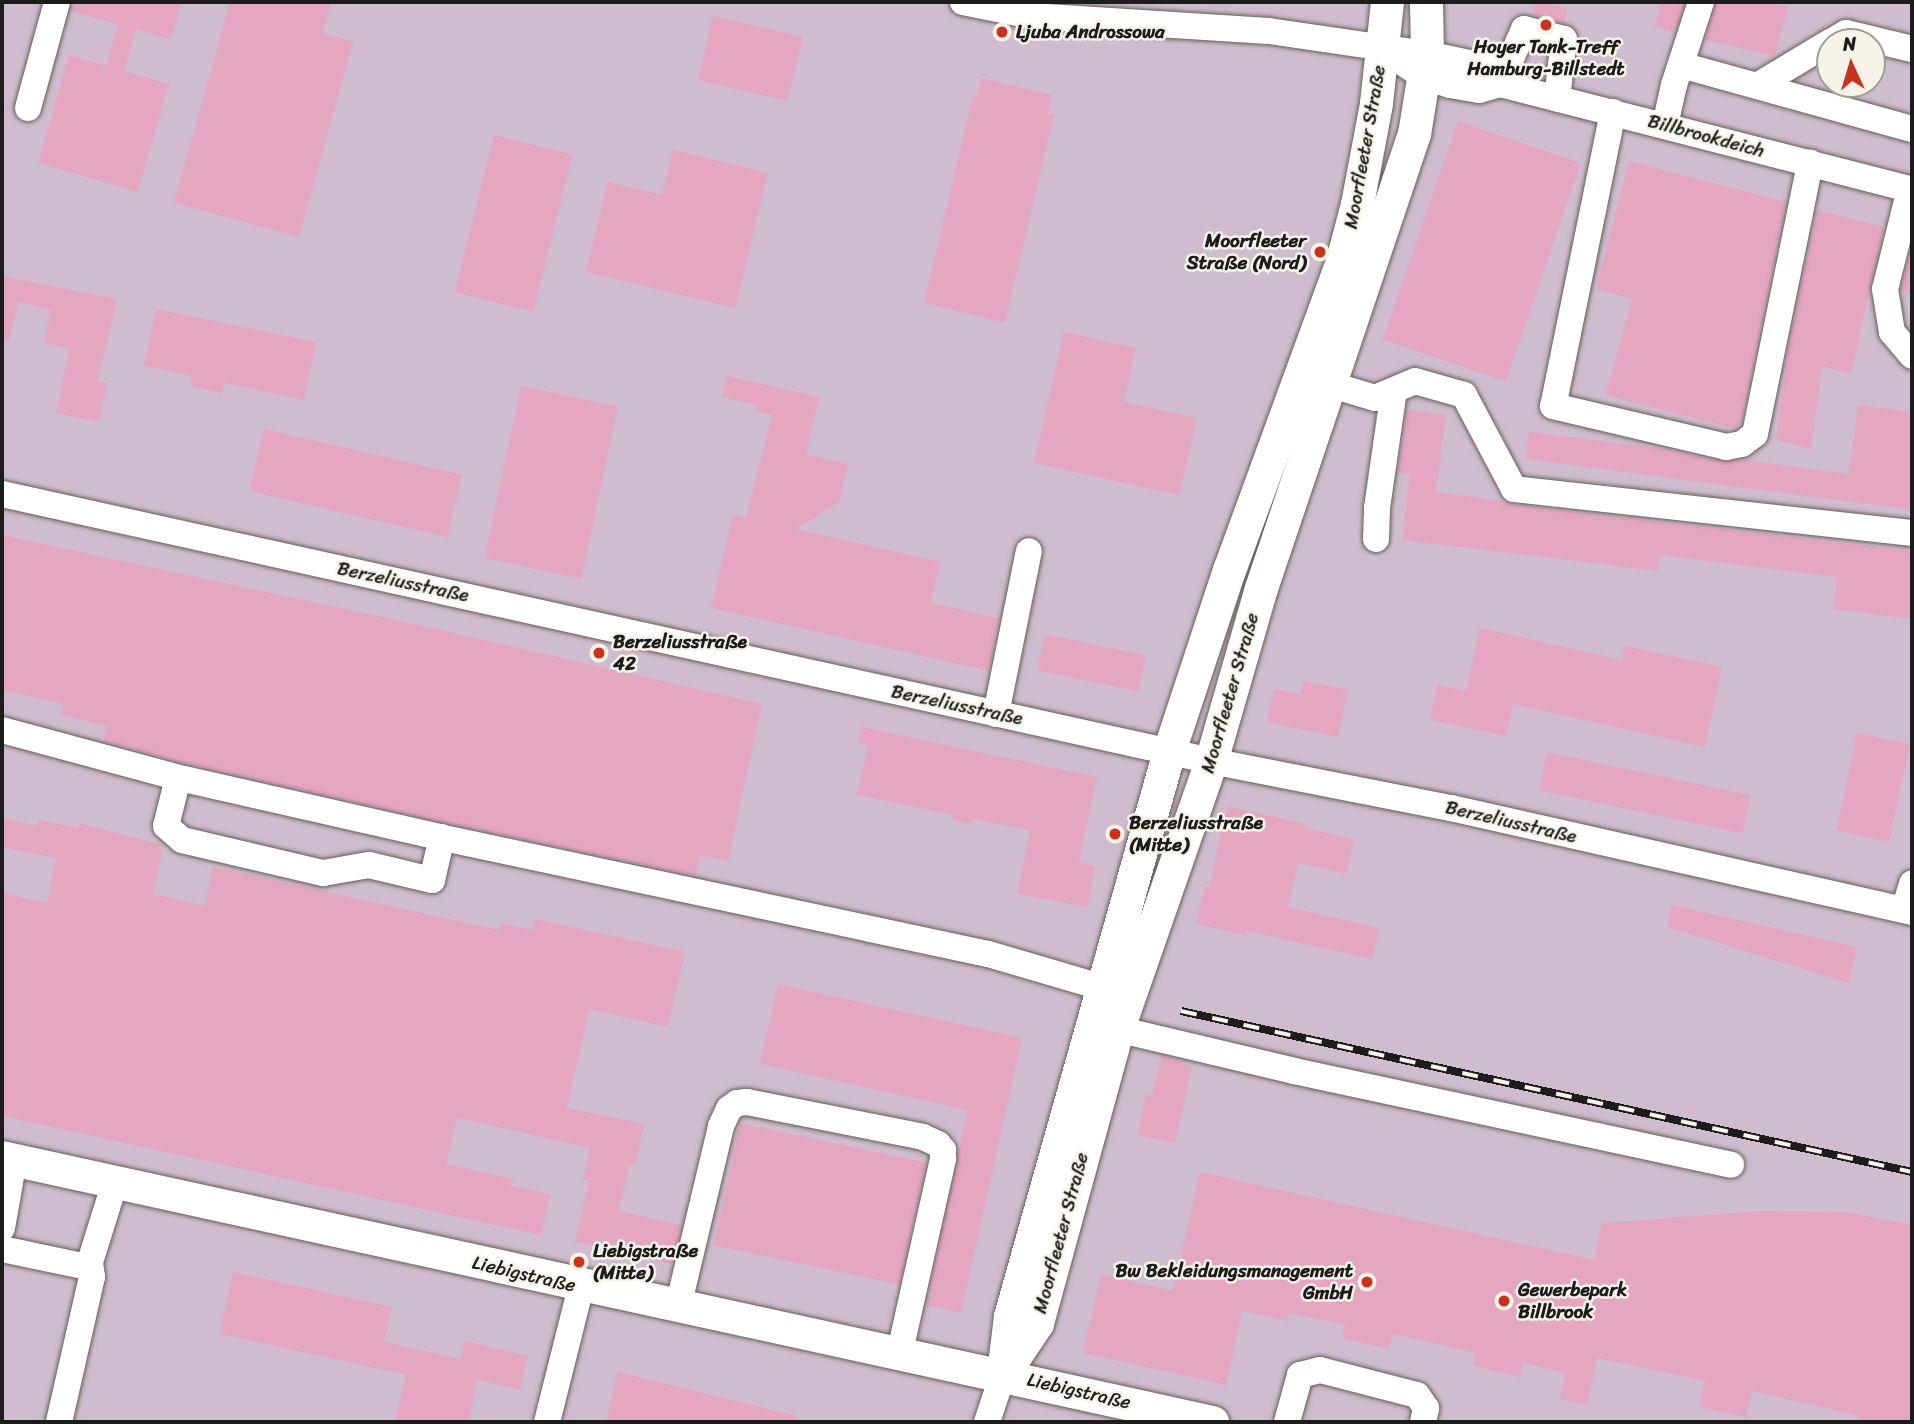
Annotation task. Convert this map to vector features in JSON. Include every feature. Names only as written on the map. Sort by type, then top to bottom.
[{"type":"main road","name":"Moorfleeter Straße","points":[[1003,1374],[1037,1322],[1105,1027],[1116,991],[1169,751],[1229,570],[1342,261],[1357,204],[1376,103],[1387,2]]},
{"type":"main road","name":"Moorfleeter Straße","points":[[1116,991],[1211,761],[1261,588],[1332,385],[1414,134],[1425,66],[1426,2]]},
{"type":"main road","name":"Liebigstraße","points":[[8,1158],[581,1287],[1003,1374],[1125,1412],[1212,1422]]},
{"type":"street","points":[[28,108],[57,2]]},
{"type":"street","name":"Billbrookdeich","points":[[963,2],[1269,31],[1382,49],[1425,66],[1488,67],[1500,84],[1911,190]]},
{"type":"street","points":[[1665,125],[1701,2]]},
{"type":"street","points":[[1500,84],[1524,29],[1564,39],[1557,99]]},
{"type":"street","points":[[1886,43],[1912,49]]},
{"type":"street","points":[[1758,86],[1816,51]]},
{"type":"street","points":[[1681,65],[1912,129]]},
{"type":"street","points":[[1613,112],[1553,406],[1726,447],[1742,444],[1755,434],[1800,225],[1810,163]]},
{"type":"street","points":[[1911,190],[1885,289],[1892,332],[1912,356]]},
{"type":"street","points":[[1332,385],[1375,398],[1415,381],[1464,395],[1514,489],[1912,533]]},
{"type":"street","points":[[1376,538],[1394,390]]},
{"type":"street","name":"Berzeliusstraße","points":[[2,494],[1211,761],[1451,808],[1908,911]]},
{"type":"street","points":[[996,714],[1029,551]]},
{"type":"street","points":[[2,730],[178,778],[988,954],[1116,991]]},
{"type":"street","points":[[178,778],[166,826],[182,840],[323,873],[369,865],[432,880],[442,837]]},
{"type":"street","points":[[1908,911],[1912,883]]},
{"type":"street","points":[[1105,1027],[1731,1165]]},
{"type":"street","points":[[678,1307],[721,1126],[729,1109],[737,1103],[747,1102],[923,1137],[938,1144],[943,1150],[943,1159],[900,1352]]},
{"type":"street","points":[[2,1228],[8,1158]]},
{"type":"street","points":[[59,1422],[92,1277],[90,1262],[115,1182]]},
{"type":"street","points":[[2,1249],[83,1266],[90,1262]]},
{"type":"street","points":[[547,1422],[581,1287]]},
{"type":"street","points":[[1287,1422],[1300,1375],[1320,1370],[1418,1395],[1426,1408],[1423,1422]]},
{"type":"street","name":"Moorfleeter Straße","points":[[987,1422],[1003,1374]]},
{"type":"shaded area","points":[[2,2],[1912,2],[1912,1422],[2,1422]]},
{"type":"building","points":[[72,2],[182,2],[171,40],[136,29],[124,71],[169,84],[138,192],[38,163],[69,55],[106,66],[118,25],[71,11]]},
{"type":"building","points":[[230,2],[331,2],[323,33],[353,42],[299,237],[174,203]]},
{"type":"building","points":[[1536,2],[1553,2],[1552,5],[1567,9],[1564,23],[1532,15]]},
{"type":"building","points":[[1662,2],[1685,2],[1675,32],[1655,27]]},
{"type":"building","points":[[1716,2],[1766,2],[1788,7],[1775,56],[1705,40]]},
{"type":"building","points":[[713,16],[803,37],[788,101],[698,80]]},
{"type":"building","points":[[981,78],[1052,95],[1048,114],[1054,115],[1005,323],[924,303],[973,96],[977,96]]},
{"type":"building","points":[[1458,121],[1581,163],[1506,382],[1383,339]]},
{"type":"building","points":[[494,135],[573,155],[533,312],[455,292]]},
{"type":"building","points":[[673,150],[768,173],[735,308],[586,272],[608,182],[662,195]]},
{"type":"building","points":[[1629,161],[1786,202],[1742,420],[1735,429],[1606,395],[1632,299],[1596,289]]},
{"type":"building","points":[[1817,210],[1884,227],[1851,374],[1822,366],[1811,449],[1776,440],[1788,350]]},
{"type":"building","points":[[1912,245],[1912,293],[1901,290]]},
{"type":"building","points":[[2,276],[117,299],[98,381],[107,383],[99,422],[56,413],[69,349],[44,343],[51,310],[18,302],[9,341],[2,340]]},
{"type":"building","points":[[156,309],[316,342],[304,400],[224,383],[222,393],[190,386],[192,376],[144,366]]},
{"type":"building","points":[[1064,332],[1136,348],[1124,402],[1197,418],[1179,495],[1034,463]]},
{"type":"building","points":[[727,376],[819,397],[806,454],[848,464],[839,502],[796,529],[940,562],[931,603],[999,618],[989,671],[711,608],[733,515],[746,518],[772,415],[755,411],[756,405],[722,397]]},
{"type":"building","points":[[521,386],[618,407],[581,579],[484,558]]},
{"type":"building","points":[[1858,405],[1912,412],[1912,510],[1526,459],[1529,432],[1672,450],[1722,462],[1744,460],[1849,474]]},
{"type":"building","points":[[1407,410],[1446,415],[1436,492],[1504,501],[1512,505],[1912,551],[1912,619],[1833,609],[1837,577],[1660,555],[1658,571],[1402,540],[1410,475],[1398,473]]},
{"type":"building","points":[[264,429],[462,475],[447,537],[250,491]]},
{"type":"building","points":[[2,535],[410,623],[762,704],[728,861],[700,855],[696,876],[442,822],[188,764],[103,741],[107,726],[60,715],[63,704],[2,690]]},
{"type":"building","points":[[1480,628],[1622,660],[1625,646],[1722,667],[1705,747],[1513,704],[1506,736],[1430,720],[1437,685],[1466,691]]},
{"type":"building","points":[[1045,634],[1146,655],[1138,692],[1037,670]]},
{"type":"building","points":[[1303,681],[1348,690],[1338,737],[1267,722],[1274,689],[1301,694]]},
{"type":"building","points":[[861,727],[1097,777],[1079,862],[1095,866],[1087,907],[1017,894],[1030,831],[973,819],[972,824],[952,820],[953,815],[857,795],[868,746],[858,743]]},
{"type":"building","points":[[1857,733],[1910,744],[1889,842],[1836,831]]},
{"type":"building","points":[[1547,752],[1750,795],[1742,833],[1539,790]]},
{"type":"building","points":[[1227,806],[1306,824],[1305,828],[1354,839],[1346,874],[1298,863],[1288,907],[1379,928],[1372,959],[1246,931],[1245,935],[1196,924],[1205,886],[1209,887]]},
{"type":"building","points":[[2,818],[37,826],[38,820],[78,828],[79,823],[163,845],[154,894],[205,906],[213,867],[499,930],[500,923],[532,930],[535,919],[685,952],[668,1027],[589,1009],[567,1108],[644,1124],[635,1166],[629,1165],[619,1211],[681,1225],[672,1264],[575,1242],[589,1181],[583,1179],[590,1148],[457,1118],[446,1164],[513,1179],[511,1186],[550,1194],[541,1235],[2,1116],[2,893],[47,903],[56,858],[2,847]]},
{"type":"building","points":[[1672,905],[1857,947],[1848,983],[1667,927]]},
{"type":"building","points":[[778,984],[1022,1038],[961,1313],[927,1305],[967,1110],[760,1064]]},
{"type":"building","points":[[1162,1056],[1183,1061],[1182,1064],[1192,1067],[1175,1143],[1137,1135],[1146,1094],[1152,1096]]},
{"type":"building","points":[[740,1123],[926,1163],[900,1285],[714,1245]]},
{"type":"building","name":"Gewerbepark Billbrook","points":[[1200,1172],[1594,1260],[1602,1223],[1762,1211],[1845,1212],[1912,1225],[1912,1422],[1858,1422],[1860,1416],[1752,1391],[1746,1417],[1699,1407],[1705,1381],[1597,1358],[1587,1405],[1560,1399],[1566,1373],[1523,1363],[1520,1377],[1473,1366],[1476,1353],[1393,1334],[1389,1349],[1342,1338],[1345,1325],[1289,1313],[1287,1321],[1242,1311],[1226,1385],[1083,1353],[1101,1274],[1173,1291]]},
{"type":"building","points":[[233,1272],[392,1307],[384,1342],[461,1359],[465,1341],[528,1356],[520,1390],[478,1380],[468,1422],[395,1422],[406,1375],[220,1334]]},
{"type":"building","points":[[618,1372],[796,1416],[795,1422],[606,1422]]},
{"type":"railway","points":[[1181,1011],[1912,1172]]},
{"type":"place","name":"Hoyer Tank-Treff Hamburg-Billstedt","points":[[1546,25]]},
{"type":"place","name":"Ljuba Androssowa","points":[[1002,32]]},
{"type":"place","name":"Moorfleeter Straße (Nord)","points":[[1320,252]]},
{"type":"place","name":"Berzeliusstraße 42","points":[[599,653]]},
{"type":"place","name":"Berzeliusstraße (Mitte)","points":[[1115,834]]},
{"type":"place","name":"Liebigstraße (Mitte)","points":[[579,1262]]},
{"type":"place","name":"Bw Bekleidungsmanagement GmbH","points":[[1367,1282]]},
{"type":"place","name":"Gewerbepark Billbrook","points":[[1504,1301]]}]
